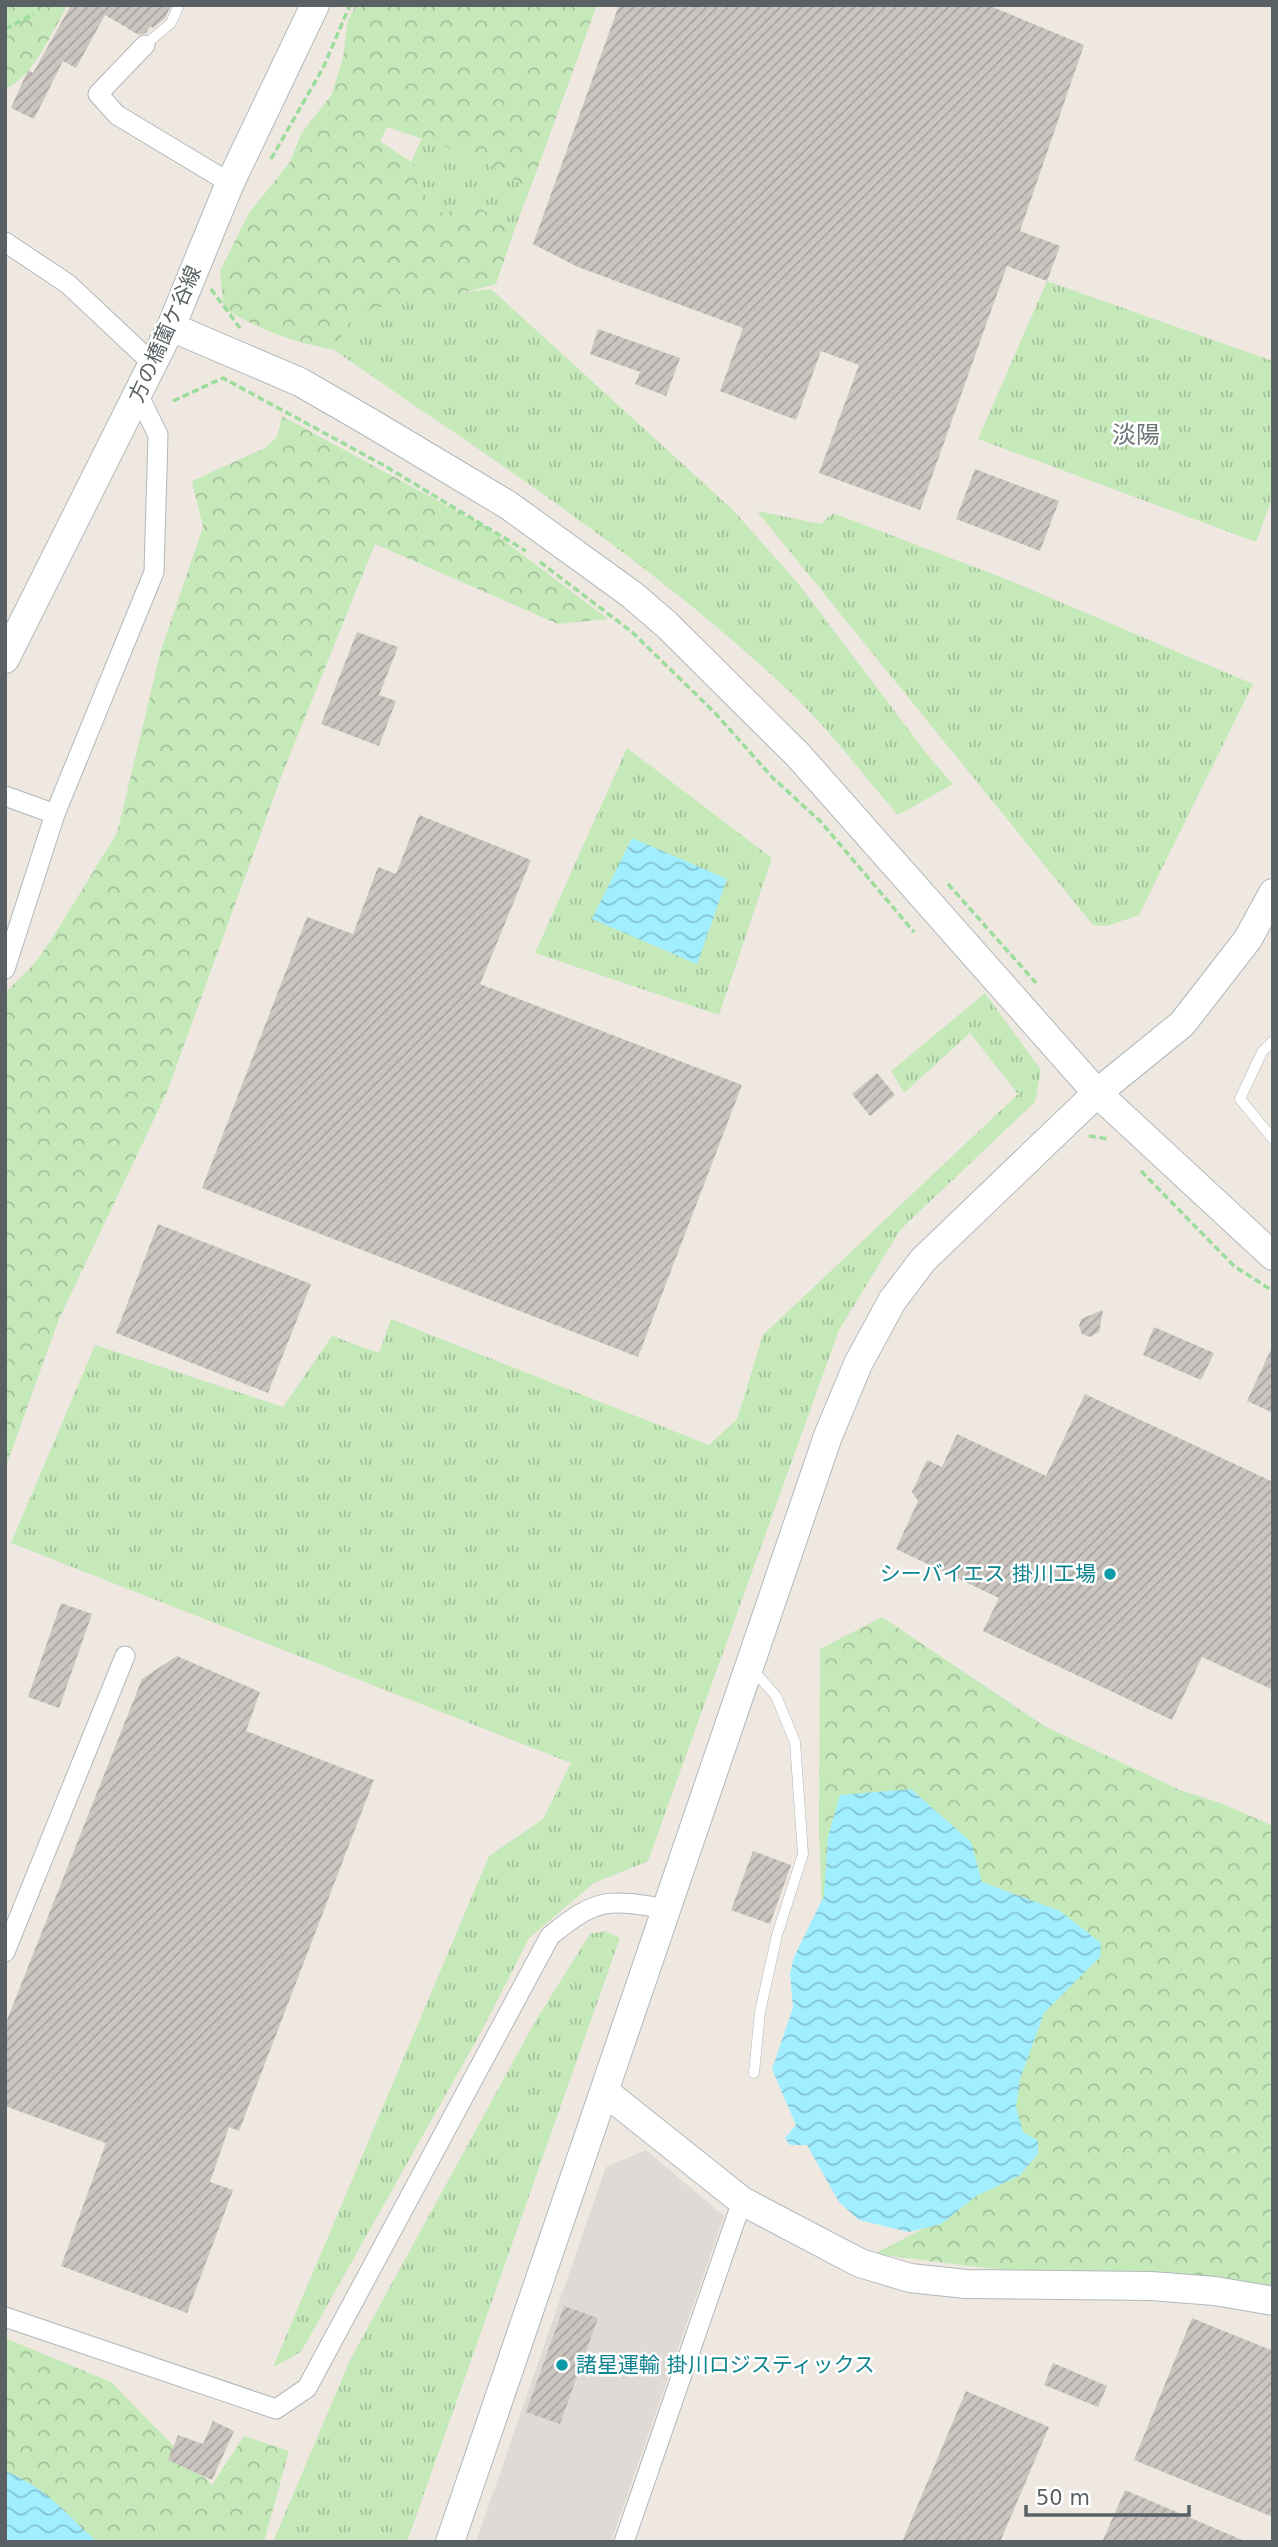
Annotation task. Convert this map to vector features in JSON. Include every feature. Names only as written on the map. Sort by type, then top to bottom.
[{"type":"street","name":"方の橋薗ケ谷線","points":[[5,659],[172,327],[230,183],[315,5]]},
{"type":"street","points":[[145,45],[98,94],[117,115],[230,183]]},
{"type":"street","points":[[5,242],[68,284],[153,364]]},
{"type":"street","points":[[172,327],[300,382],[383,430],[508,505],[631,594],[666,624],[798,755],[1097,1093],[1273,1256]]},
{"type":"street","points":[[5,969],[55,814],[154,572],[158,435],[138,394]]},
{"type":"street","points":[[5,796],[55,814]]},
{"type":"street","points":[[450,2542],[828,1436],[859,1364],[892,1301],[923,1260],[1097,1093],[1182,1024],[1248,939],[1273,893]]},
{"type":"street","points":[[5,1952],[125,1656]]},
{"type":"street","points":[[5,2317],[276,2409],[307,2388],[550,1936],[578,1913],[615,1900],[667,1909]]},
{"type":"street","points":[[604,2091],[742,2201],[860,2263],[911,2278],[966,2284],[1151,2286],[1215,2291],[1273,2301]]},
{"type":"street","points":[[624,2542],[742,2201]]},
{"type":"lane","points":[[145,45],[171,23],[179,5]]},
{"type":"lane","points":[[1273,1041],[1262,1052],[1240,1099],[1273,1139]]},
{"type":"lane","points":[[750,1666],[776,1696],[795,1742],[803,1854],[777,1935],[760,2012],[754,2073]]},
{"type":"path","points":[[265,170],[323,68],[350,5]]},
{"type":"path","points":[[5,29],[34,14]]},
{"type":"path","points":[[207,283],[235,325],[245,330]]},
{"type":"path","points":[[173,401],[223,378],[385,466],[529,553]]},
{"type":"path","points":[[539,561],[632,632],[716,714],[772,778],[821,822],[914,932]]},
{"type":"path","points":[[1085,1137],[1095,1135],[1110,1140]]},
{"type":"path","points":[[1136,1166],[1234,1266],[1273,1291]]},
{"type":"shaded area","points":[[646,2150],[724,2216],[611,2542],[476,2542],[606,2167]]},
{"type":"green space","points":[[5,5],[68,5],[33,64],[15,83],[5,89]]},
{"type":"green space","points":[[356,5],[597,5],[530,189],[476,157],[387,127],[380,141],[411,162],[432,213],[481,209],[515,228],[496,284],[450,296],[356,311],[334,350],[277,334],[224,309],[220,271],[249,213],[290,162],[301,134],[332,94],[343,57],[348,20]]},
{"type":"green space","points":[[422,138],[476,157],[530,189],[515,228],[481,209],[432,213],[411,162]]},
{"type":"green space","points":[[1047,281],[1273,361],[1273,496],[1256,542],[978,439]]},
{"type":"green space","points":[[491,289],[733,510],[797,582],[930,758],[953,784],[898,815],[804,706],[682,598],[568,512],[334,350],[355,308]]},
{"type":"green space","points":[[282,416],[486,527],[608,619],[558,624],[375,544],[283,772],[167,1092],[59,1319],[5,1469],[5,993],[34,964],[53,937],[117,833],[161,650],[203,527],[192,481],[265,448],[277,437]]},
{"type":"green space","points":[[757,511],[821,524],[833,513],[1011,581],[1253,684],[1139,915],[1107,926],[1093,925]]},
{"type":"green space","points":[[627,748],[772,858],[719,1015],[535,953]]},
{"type":"green space","points":[[985,993],[1041,1070],[1035,1102],[900,1230],[839,1330],[648,1861],[594,1883],[529,1938],[481,2032],[301,2352],[273,2367],[489,1856],[543,1819],[571,1763],[11,1543],[95,1345],[283,1407],[332,1336],[379,1353],[391,1319],[709,1445],[737,1419],[763,1335],[1018,1094],[970,1033],[904,1093],[891,1071]]},
{"type":"green space","points":[[882,1617],[1046,1727],[1180,1790],[1223,1804],[1273,1826],[1273,2288],[1209,2276],[1012,2270],[874,2254],[952,2214],[824,1964],[819,1827],[820,1649]]},
{"type":"green space","points":[[605,1931],[620,1938],[407,2542],[273,2542],[350,2360],[536,2020],[590,1934]]},
{"type":"green space","points":[[5,2338],[111,2382],[212,2485],[244,2436],[289,2451],[264,2542],[5,2542]]},
{"type":"water","points":[[632,838],[727,879],[697,964],[592,919]]},
{"type":"water","points":[[911,1789],[971,1842],[982,1882],[1060,1911],[1101,1943],[1100,1957],[1044,2013],[1020,2079],[1016,2107],[1023,2132],[1038,2141],[1038,2154],[1019,2176],[976,2196],[941,2224],[909,2232],[859,2220],[839,2202],[807,2145],[790,2145],[785,2138],[796,2125],[772,2069],[793,2008],[790,1974],[794,1957],[824,1896],[828,1837],[840,1795]]},
{"type":"water","points":[[5,2471],[44,2493],[97,2542],[5,2542]]},
{"type":"building","points":[[71,5],[171,5],[165,18],[153,28],[150,26],[146,33],[139,35],[105,15],[76,68],[63,61],[34,119],[11,108],[28,70],[33,73]]},
{"type":"building","points":[[619,5],[988,5],[1084,45],[1020,231],[1060,246],[1047,281],[1007,266],[920,510],[819,473],[859,365],[821,351],[796,420],[720,391],[743,328],[578,267],[533,244]]},
{"type":"building","points":[[598,329],[680,358],[666,396],[635,384],[640,372],[590,354]]},
{"type":"building","points":[[975,469],[1059,501],[1040,551],[956,519]]},
{"type":"building","points":[[357,632],[398,647],[379,695],[396,701],[379,746],[321,724]]},
{"type":"building","points":[[419,815],[531,860],[480,984],[742,1085],[638,1357],[202,1188],[307,917],[353,934],[378,867],[396,874]]},
{"type":"building","points":[[877,1073],[895,1095],[870,1116],[852,1094]]},
{"type":"building","points":[[158,1224],[311,1284],[268,1393],[116,1333]]},
{"type":"building","points":[[1103,1310],[1099,1332],[1090,1337],[1082,1334],[1079,1326],[1081,1319]]},
{"type":"building","points":[[1154,1327],[1214,1353],[1201,1380],[1143,1355]]},
{"type":"building","points":[[1273,1345],[1273,1413],[1247,1401]]},
{"type":"building","name":"シーバイエス 掛川工場","points":[[1085,1394],[1273,1482],[1273,1690],[1202,1657],[1172,1720],[983,1631],[999,1598],[896,1549],[918,1501],[912,1492],[927,1460],[942,1467],[957,1434],[1046,1476]]},
{"type":"building","points":[[61,1603],[92,1614],[59,1708],[28,1697]]},
{"type":"building","points":[[177,1656],[260,1692],[246,1731],[374,1780],[239,2131],[229,2127],[210,2182],[233,2190],[187,2313],[61,2266],[106,2143],[5,2106],[5,2025],[142,1679]]},
{"type":"building","points":[[753,1851],[791,1865],[770,1924],[731,1910]]},
{"type":"building","name":"諸星運輸 掛川ロジスティックス","points":[[564,2306],[598,2318],[560,2424],[526,2412]]},
{"type":"building","points":[[1192,2318],[1273,2351],[1273,2517],[1134,2460]]},
{"type":"building","points":[[1053,2363],[1107,2386],[1098,2407],[1044,2385]]},
{"type":"building","points":[[966,2391],[1049,2427],[1000,2542],[902,2542]]},
{"type":"building","points":[[213,2421],[234,2431],[212,2480],[168,2460],[178,2435],[203,2444]]},
{"type":"building","points":[[1125,2490],[1247,2542],[1102,2542]]},
{"type":"place","name":"シーバイエス 掛川工場","points":[[1110,1574]]},
{"type":"place","name":"諸星運輸 掛川ロジスティックス","points":[[562,2365]]},
{"type":"district","name":"淡陽","points":[[1136,435]]}]
